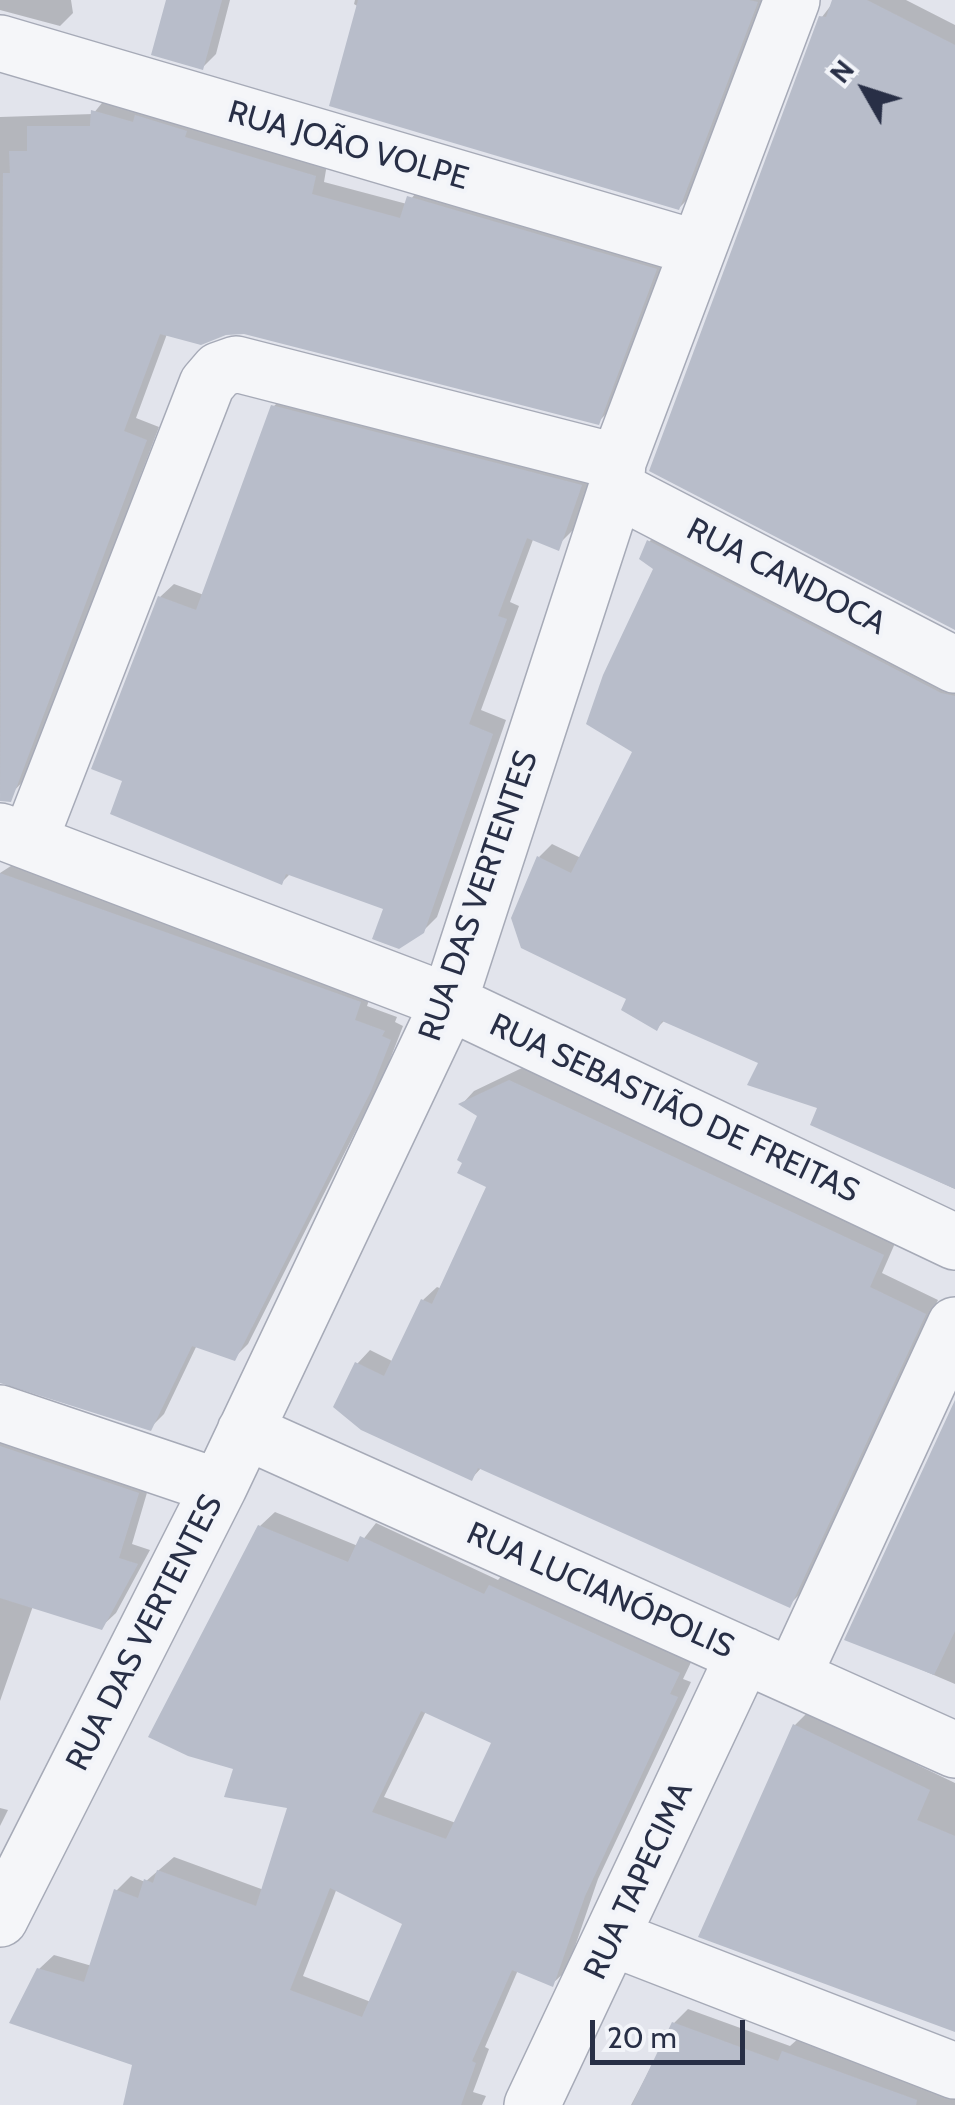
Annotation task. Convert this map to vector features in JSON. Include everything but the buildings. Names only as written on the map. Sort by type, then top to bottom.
[{"type":"street","name":"RUA DAS VERTENTES","points":[[0,1919],[219,1488],[449,1002],[617,475],[696,248],[792,0]]},
{"type":"street","name":"RUA JOÃO VOLPE","points":[[0,43],[696,248]]},
{"type":"street","name":"RUA CANDOCA","points":[[14,836],[207,384],[219,370],[236,364],[617,475],[955,665]]},
{"type":"street","name":"RUA SEBASTIÃO DE FREITAS","points":[[14,836],[449,1002],[955,1242]]},
{"type":"street","name":"RUA TAPECIMA","points":[[532,2105],[612,1938],[768,1666],[955,1326]]},
{"type":"street","points":[[0,1413],[219,1488]]},
{"type":"street","name":"RUA LUCIANÓPOLIS","points":[[246,1431],[955,1750]]},
{"type":"street","points":[[612,1938],[955,2071]]}]
